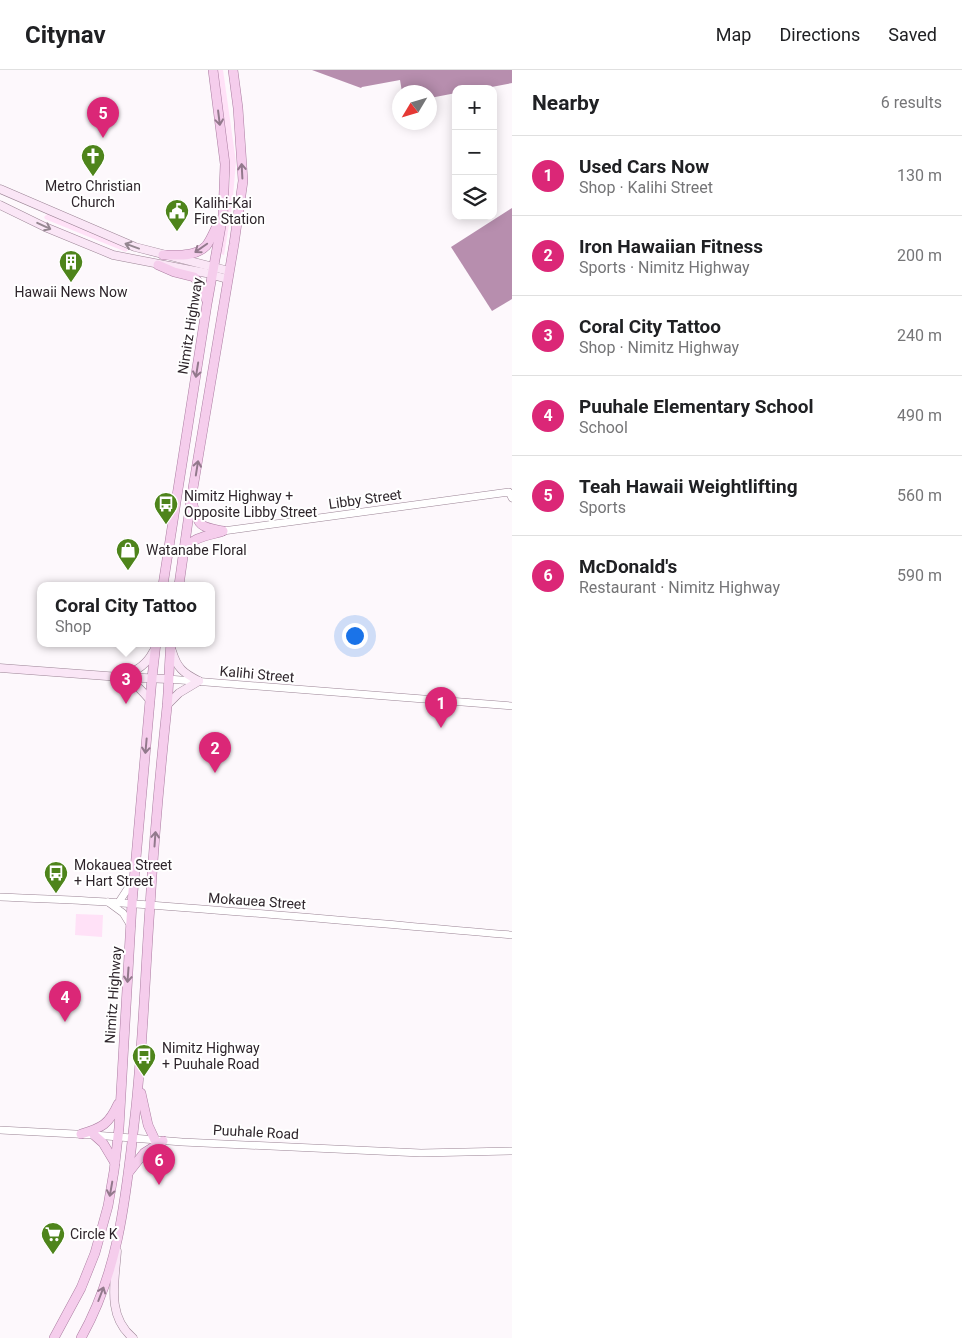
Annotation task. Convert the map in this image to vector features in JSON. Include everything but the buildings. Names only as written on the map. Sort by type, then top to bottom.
[{"type":"main road","name":"Nimitz Highway","points":[[163,582],[222,215],[226,174],[213,70]]},
{"type":"main road","points":[[179,582],[243,181],[238,108],[233,70]]},
{"type":"main road","points":[[0,189],[135,247],[228,275]]},
{"type":"main road","points":[[0,205],[45,227],[113,256],[158,265],[213,271]]},
{"type":"main road","points":[[163,255],[187,255],[197,252],[207,245],[222,215]]},
{"type":"main road","points":[[158,265],[174,272],[194,277],[204,290],[207,304]]},
{"type":"main road","points":[[191,500],[195,515],[203,526],[223,531]]},
{"type":"main road","points":[[183,552],[196,539],[223,531]]},
{"type":"main road","name":"Nimitz Highway","points":[[54,1338],[81,1288],[97,1247],[108,1206],[115,1164],[121,1096],[132,904],[155,647]]},
{"type":"main road","points":[[120,677],[146,664],[150,660],[155,647]]},
{"type":"main road","points":[[81,1338],[110,1270],[117,1244],[129,1172],[139,1084],[159,772],[167,705],[171,647]]},
{"type":"main road","points":[[167,705],[179,693],[199,681],[180,669],[175,662],[171,647]]},
{"type":"main road","name":"Kalihi Street","points":[[0,668],[168,679]]},
{"type":"main road","points":[[120,677],[138,686],[150,700]]},
{"type":"main road","points":[[129,1172],[144,1153],[159,1140],[148,1125],[139,1084]]},
{"type":"main road","points":[[81,1134],[106,1124],[113,1115],[121,1096]]},
{"type":"main road","points":[[94,1135],[103,1143],[115,1164]]},
{"type":"main road","points":[[117,1244],[114,1301],[116,1314],[122,1326],[133,1338]]},
{"type":"street","name":"Libby Street","points":[[223,531],[511,495]]},
{"type":"street","name":"Kalihi Street","points":[[168,679],[512,706]]},
{"type":"street","points":[[119,902],[135,877]]},
{"type":"street","name":"Mokauea Street","points":[[0,897],[119,902],[512,935]]},
{"type":"street","points":[[108,902],[123,913],[132,927]]},
{"type":"street","name":"Puuhale Road","points":[[0,1130],[421,1153],[512,1151]]},
{"type":"shaded area","points":[[215,70],[223,70],[236,162],[232,207],[224,255],[220,254],[228,208],[230,178]]},
{"type":"shaded area","points":[[312,70],[512,70],[512,83],[497,86],[452,85],[452,94],[437,97],[437,85],[401,85],[400,80],[361,88]]},
{"type":"shaded area","points":[[512,208],[512,299],[492,311],[451,247],[493,220],[497,220],[497,218]]},
{"type":"shaded area","points":[[47,214],[124,246],[128,250],[126,252],[45,219],[44,217]]},
{"type":"shaded area","points":[[76,914],[103,915],[102,937],[75,935]]},
{"type":"place","name":"Teah Hawaii Weightlifting","points":[[103,138]]},
{"type":"place","name":"Metro Christian Church","points":[[93,177]]},
{"type":"place","name":"Kalihi-Kai Fire Station","points":[[177,232]]},
{"type":"place","name":"Hawaii News Now","points":[[71,283]]},
{"type":"place","name":"Nimitz Highway + Opposite Libby Street","points":[[166,525]]},
{"type":"place","name":"Watanabe Floral","points":[[128,571]]},
{"type":"place","name":"Coral City Tattoo","points":[[126,704]]},
{"type":"place","name":"Used Cars Now","points":[[441,728]]},
{"type":"place","name":"Iron Hawaiian Fitness","points":[[215,773]]},
{"type":"place","name":"Mokauea Street + Hart Street","points":[[56,894]]},
{"type":"place","name":"Puuhale Elementary School","points":[[65,1022]]},
{"type":"place","name":"Nimitz Highway + Puuhale Road","points":[[144,1077]]},
{"type":"place","name":"McDonald's","points":[[159,1185]]},
{"type":"place","name":"Circle K","points":[[53,1255]]}]
